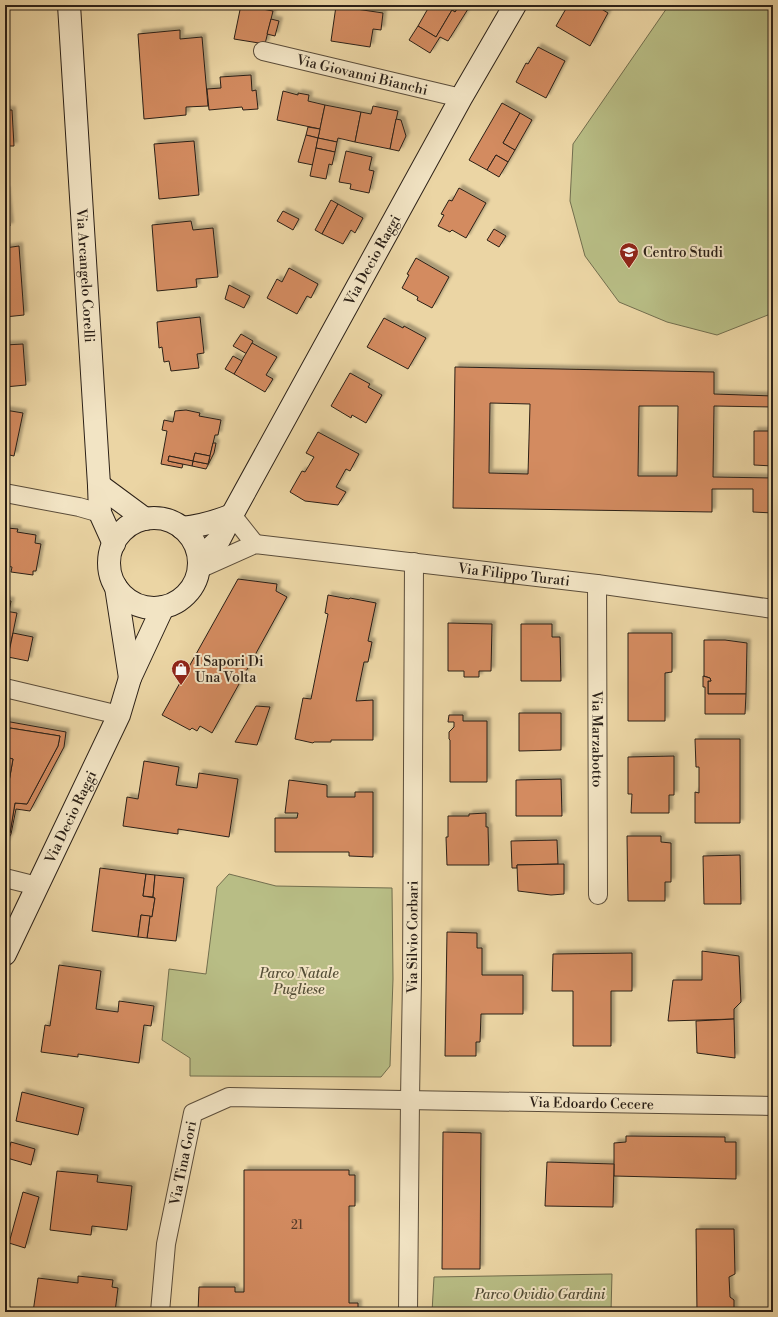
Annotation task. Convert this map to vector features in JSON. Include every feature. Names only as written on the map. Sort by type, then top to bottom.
[{"type":"main road","name":"Via Arcangelo Corelli","points":[[69,5],[100,513],[114,544]]},
{"type":"main road","name":"Via Decio Raggi","points":[[199,564],[219,540],[461,98],[515,5]]},
{"type":"main road","points":[[99,485],[145,519]]},
{"type":"main road","points":[[182,528],[199,526],[232,515]]},
{"type":"main road","points":[[158,518],[171,521],[182,528],[191,536],[196,547],[199,564],[195,582],[187,594],[177,602],[163,607],[150,608],[137,604],[125,597],[116,588],[111,577],[110,566],[110,555],[121,532],[132,524],[145,519],[158,518]]},
{"type":"main road","name":"Via Decio Raggi","points":[[116,588],[130,678]]},
{"type":"main road","name":"Via Decio Raggi","points":[[5,954],[119,715],[130,678],[163,607]]},
{"type":"street","name":"Via Giovanni Bianchi","points":[[264,51],[461,98]]},
{"type":"street","points":[[5,493],[79,507],[100,513]]},
{"type":"street","points":[[199,564],[255,544],[232,515]]},
{"type":"street","name":"Via Filippo Turati","points":[[255,544],[597,584],[773,609]]},
{"type":"street","name":"Via Silvio Corbari","points":[[408,1312],[412,978],[414,562]]},
{"type":"street","name":"Via Marzabotto","points":[[597,584],[598,895]]},
{"type":"street","points":[[5,688],[119,715]]},
{"type":"street","points":[[5,878],[37,886]]},
{"type":"street","name":"Via Tina Gori","points":[[160,1312],[166,1244],[194,1113],[229,1097],[410,1099]]},
{"type":"street","name":"Via Edoardo Cecere","points":[[410,1099],[773,1106]]},
{"type":"green space","points":[[669,5],[773,5],[773,313],[717,335],[667,322],[619,302],[585,256],[570,201],[573,144]]},
{"type":"green space","name":"Parco Natale Pugliese","points":[[229,874],[276,886],[392,888],[393,979],[390,1066],[381,1077],[190,1076],[190,1058],[162,1040],[169,969],[206,974],[217,887]]},
{"type":"green space","name":"Parco Ovidio Gardini","points":[[612,1274],[611,1312],[432,1312],[434,1277]]},
{"type":"building","points":[[238,5],[270,5],[270,11]]},
{"type":"building","points":[[241,5],[273,11],[265,44],[234,39]]},
{"type":"building","points":[[270,5],[306,5],[306,6]]},
{"type":"building","points":[[430,5],[460,5],[455,12],[452,10],[436,37],[418,26]]},
{"type":"building","points":[[460,5],[468,9],[448,41],[440,37],[430,53],[409,40],[418,26],[436,37],[452,10],[455,12]]},
{"type":"building","points":[[564,5],[595,5],[608,13],[590,46],[556,26],[567,7]]},
{"type":"building","points":[[336,6],[383,13],[381,30],[373,29],[370,47],[331,41]]},
{"type":"building","points":[[271,19],[279,21],[275,36],[267,34]]},
{"type":"building","points":[[180,30],[180,39],[202,37],[208,106],[186,107],[186,115],[144,119],[138,34]]},
{"type":"building","points":[[538,47],[565,61],[546,98],[516,82],[526,63],[528,64]]},
{"type":"building","points":[[251,75],[252,91],[256,90],[258,109],[243,110],[242,107],[209,110],[207,89],[221,88],[220,77]]},
{"type":"building","points":[[283,91],[298,95],[298,93],[309,95],[308,101],[325,105],[320,129],[277,120]]},
{"type":"building","points":[[502,103],[520,113],[503,143],[515,150],[508,162],[496,155],[487,170],[469,160]]},
{"type":"building","points":[[325,105],[361,112],[355,142],[338,138],[337,142],[318,138]]},
{"type":"building","points":[[373,106],[398,111],[390,149],[355,142],[361,112],[371,114]]},
{"type":"building","points":[[5,110],[12,110],[14,146],[5,146]]},
{"type":"building","points":[[520,113],[532,120],[515,150],[503,143]]},
{"type":"building","points":[[396,119],[401,120],[406,136],[399,151],[390,149]]},
{"type":"building","points":[[308,127],[320,129],[318,138],[306,135]]},
{"type":"building","points":[[306,135],[318,138],[313,165],[298,162]]},
{"type":"building","points":[[318,138],[337,142],[335,152],[316,148]]},
{"type":"building","points":[[194,141],[199,195],[159,199],[154,144]]},
{"type":"building","points":[[316,148],[335,152],[332,165],[329,164],[326,179],[310,176]]},
{"type":"building","points":[[346,151],[372,157],[369,170],[374,171],[369,193],[350,189],[351,184],[339,182]]},
{"type":"building","points":[[496,155],[508,162],[499,177],[487,170]]},
{"type":"building","points":[[459,188],[486,203],[466,238],[452,230],[450,232],[438,226],[444,215],[441,214],[449,200],[452,201]]},
{"type":"building","points":[[6,190],[10,226],[5,227],[5,191]]},
{"type":"building","points":[[331,200],[338,204],[322,234],[315,230]]},
{"type":"building","points":[[338,204],[363,218],[355,233],[351,230],[343,244],[322,234]]},
{"type":"building","points":[[283,211],[299,219],[293,230],[277,221]]},
{"type":"building","points":[[191,221],[193,230],[213,228],[218,277],[196,279],[197,287],[157,291],[152,225]]},
{"type":"building","points":[[494,229],[506,236],[499,247],[487,240]]},
{"type":"building","points":[[19,246],[24,315],[5,317],[5,248]]},
{"type":"building","points":[[416,258],[449,277],[432,308],[417,300],[418,297],[402,288],[409,275],[407,274]]},
{"type":"building","points":[[289,268],[318,284],[311,298],[307,296],[297,314],[267,298],[277,279],[282,282]]},
{"type":"building","points":[[229,285],[250,296],[244,308],[225,299]]},
{"type":"building","points":[[200,317],[204,353],[197,354],[199,368],[171,371],[169,361],[164,362],[162,347],[159,348],[157,322]]},
{"type":"building","points":[[384,318],[403,328],[404,326],[426,338],[408,369],[367,347]]},
{"type":"building","points":[[241,334],[253,341],[247,354],[233,346]]},
{"type":"building","points":[[252,343],[277,357],[266,375],[273,379],[265,392],[234,374]]},
{"type":"building","points":[[23,344],[26,385],[5,387],[5,345]]},
{"type":"building","points":[[233,356],[242,361],[234,374],[225,369]]},
{"type":"building","points":[[455,367],[714,372],[714,394],[773,396],[773,407],[714,406],[713,477],[773,478],[773,513],[753,512],[753,489],[712,489],[712,512],[453,508]],"holes":[[[490,403],[530,404],[528,474],[489,473]],[[639,406],[678,406],[677,476],[638,476]]]},
{"type":"building","points":[[350,373],[370,384],[368,387],[382,395],[366,423],[352,415],[351,418],[331,406]]},
{"type":"building","points":[[5,410],[23,413],[14,456],[5,454]]},
{"type":"building","points":[[186,410],[200,413],[199,416],[221,420],[218,435],[215,435],[210,456],[195,453],[193,461],[169,456],[168,461],[183,464],[182,468],[161,464],[167,431],[162,430],[164,420],[173,422],[175,411]]},
{"type":"building","points":[[754,431],[773,431],[773,466],[754,465]]},
{"type":"building","points":[[318,432],[359,454],[350,471],[346,469],[336,487],[346,492],[338,505],[305,501],[290,492],[302,471],[305,472],[314,457],[306,453]]},
{"type":"building","points":[[213,443],[216,443],[214,453],[206,469],[192,466],[193,461],[208,464]]},
{"type":"building","points":[[195,453],[210,456],[208,464],[193,461]]},
{"type":"building","points":[[169,456],[193,461],[192,466],[168,461]]},
{"type":"building","points":[[7,528],[18,529],[17,532],[36,535],[35,543],[41,544],[36,571],[33,571],[33,575],[11,572],[12,567],[5,566],[5,530],[7,530]]},
{"type":"building","points":[[238,579],[277,584],[276,591],[287,597],[212,733],[200,726],[197,731],[192,728],[190,730],[162,715]]},
{"type":"building","points":[[328,595],[376,603],[368,641],[372,642],[368,662],[364,662],[356,701],[373,700],[373,740],[331,740],[331,742],[313,743],[295,739],[303,698],[311,699],[328,614],[325,613]]},
{"type":"building","points":[[5,600],[11,601],[9,612],[5,611]]},
{"type":"building","points":[[5,611],[17,613],[8,657],[5,656]]},
{"type":"building","points":[[448,623],[492,624],[491,671],[479,671],[479,677],[464,677],[464,671],[448,671]]},
{"type":"building","points":[[521,624],[552,624],[552,637],[560,637],[561,681],[521,681]]},
{"type":"building","points":[[13,633],[33,637],[28,661],[8,657]]},
{"type":"building","points":[[628,633],[672,633],[672,672],[665,673],[665,721],[628,721]]},
{"type":"building","points":[[704,640],[725,640],[747,643],[746,694],[708,694],[708,681],[711,681],[710,678],[704,676]]},
{"type":"building","points":[[703,676],[710,678],[711,681],[708,681],[708,694],[746,694],[745,714],[705,714],[705,687],[703,687]]},
{"type":"building","points":[[256,706],[270,707],[257,745],[235,742]]},
{"type":"building","points":[[519,713],[561,713],[561,750],[519,751]]},
{"type":"building","points":[[449,715],[463,715],[463,721],[487,721],[487,782],[450,782],[449,732],[454,727],[454,722],[448,722]]},
{"type":"building","points":[[5,721],[66,732],[64,747],[30,811],[16,809],[11,834],[5,845],[5,835],[7,832],[10,833],[15,803],[27,804],[58,746],[60,736],[10,728],[5,752]]},
{"type":"building","points":[[10,728],[60,736],[58,746],[27,804],[15,803],[10,833],[7,832],[5,835],[5,793],[7,793],[13,759],[5,757]]},
{"type":"building","points":[[695,739],[740,739],[740,823],[695,823],[695,792],[699,793],[699,767],[696,767]]},
{"type":"building","points":[[674,756],[674,795],[669,795],[669,813],[631,813],[632,794],[628,794],[628,757]]},
{"type":"building","points":[[5,757],[13,759],[7,793],[5,793],[5,774],[7,765],[5,765]]},
{"type":"building","points":[[144,761],[179,767],[176,785],[197,788],[199,773],[238,779],[229,837],[178,829],[178,834],[123,826],[127,797],[138,799]]},
{"type":"building","points":[[561,779],[562,816],[516,816],[516,780]]},
{"type":"building","points":[[289,780],[327,785],[327,797],[355,797],[355,792],[373,792],[373,857],[349,856],[349,852],[275,852],[275,818],[297,818],[298,813],[285,813]]},
{"type":"building","points":[[486,813],[489,865],[447,865],[446,837],[448,837],[448,816],[469,816],[469,814]]},
{"type":"building","points":[[627,836],[661,836],[661,842],[671,843],[671,882],[665,882],[665,901],[628,901]]},
{"type":"building","points":[[557,840],[558,864],[517,865],[517,868],[512,868],[511,841]]},
{"type":"building","points":[[740,855],[741,904],[704,904],[703,856]]},
{"type":"building","points":[[564,864],[564,894],[551,895],[518,891],[517,865]]},
{"type":"building","points":[[100,868],[146,874],[143,896],[155,898],[152,917],[141,915],[138,937],[92,931]]},
{"type":"building","points":[[146,874],[155,875],[153,897],[143,896]]},
{"type":"building","points":[[155,875],[184,878],[176,941],[147,938],[150,916],[152,917],[155,898],[153,897]]},
{"type":"building","points":[[141,915],[150,916],[147,938],[138,937]]},
{"type":"building","points":[[447,932],[477,933],[477,948],[482,948],[482,975],[523,975],[523,1014],[481,1014],[480,1042],[476,1042],[476,1056],[445,1056]]},
{"type":"building","points":[[702,951],[739,956],[741,1002],[734,1009],[734,1019],[668,1021],[673,980],[702,980]]},
{"type":"building","points":[[632,953],[632,991],[611,991],[611,1046],[573,1046],[573,991],[552,991],[553,954]]},
{"type":"building","points":[[59,965],[101,971],[96,1009],[118,1012],[119,1001],[154,1006],[151,1026],[144,1025],[139,1063],[78,1054],[78,1057],[41,1052],[45,1025],[50,1026]]},
{"type":"building","points":[[734,1019],[735,1058],[697,1053],[696,1021]]},
{"type":"building","points":[[22,1092],[84,1108],[78,1135],[16,1121]]},
{"type":"building","points":[[443,1132],[481,1133],[480,1269],[442,1269]]},
{"type":"building","points":[[626,1136],[725,1137],[725,1142],[736,1142],[736,1179],[614,1176],[614,1143],[626,1142]]},
{"type":"building","points":[[11,1142],[35,1149],[31,1165],[7,1158]]},
{"type":"building","points":[[547,1162],[614,1164],[613,1207],[545,1206]]},
{"type":"building","points":[[244,1170],[349,1170],[349,1175],[355,1175],[355,1206],[349,1206],[349,1303],[358,1303],[358,1312],[198,1312],[199,1287],[235,1287],[235,1292],[244,1292]]},
{"type":"building","points":[[57,1171],[98,1175],[97,1182],[132,1186],[127,1230],[92,1226],[91,1235],[50,1230]]},
{"type":"building","points":[[23,1192],[39,1197],[25,1248],[9,1243]]},
{"type":"building","points":[[696,1229],[734,1229],[735,1274],[729,1277],[730,1297],[734,1300],[734,1312],[697,1312]]},
{"type":"building","points":[[78,1276],[113,1280],[112,1287],[118,1288],[115,1312],[33,1312],[38,1278],[78,1283]]},
{"type":"place","name":"Centro Studi","points":[[629,269]]},
{"type":"place","name":"I Sapori Di Una Volta","points":[[181,686]]}]
